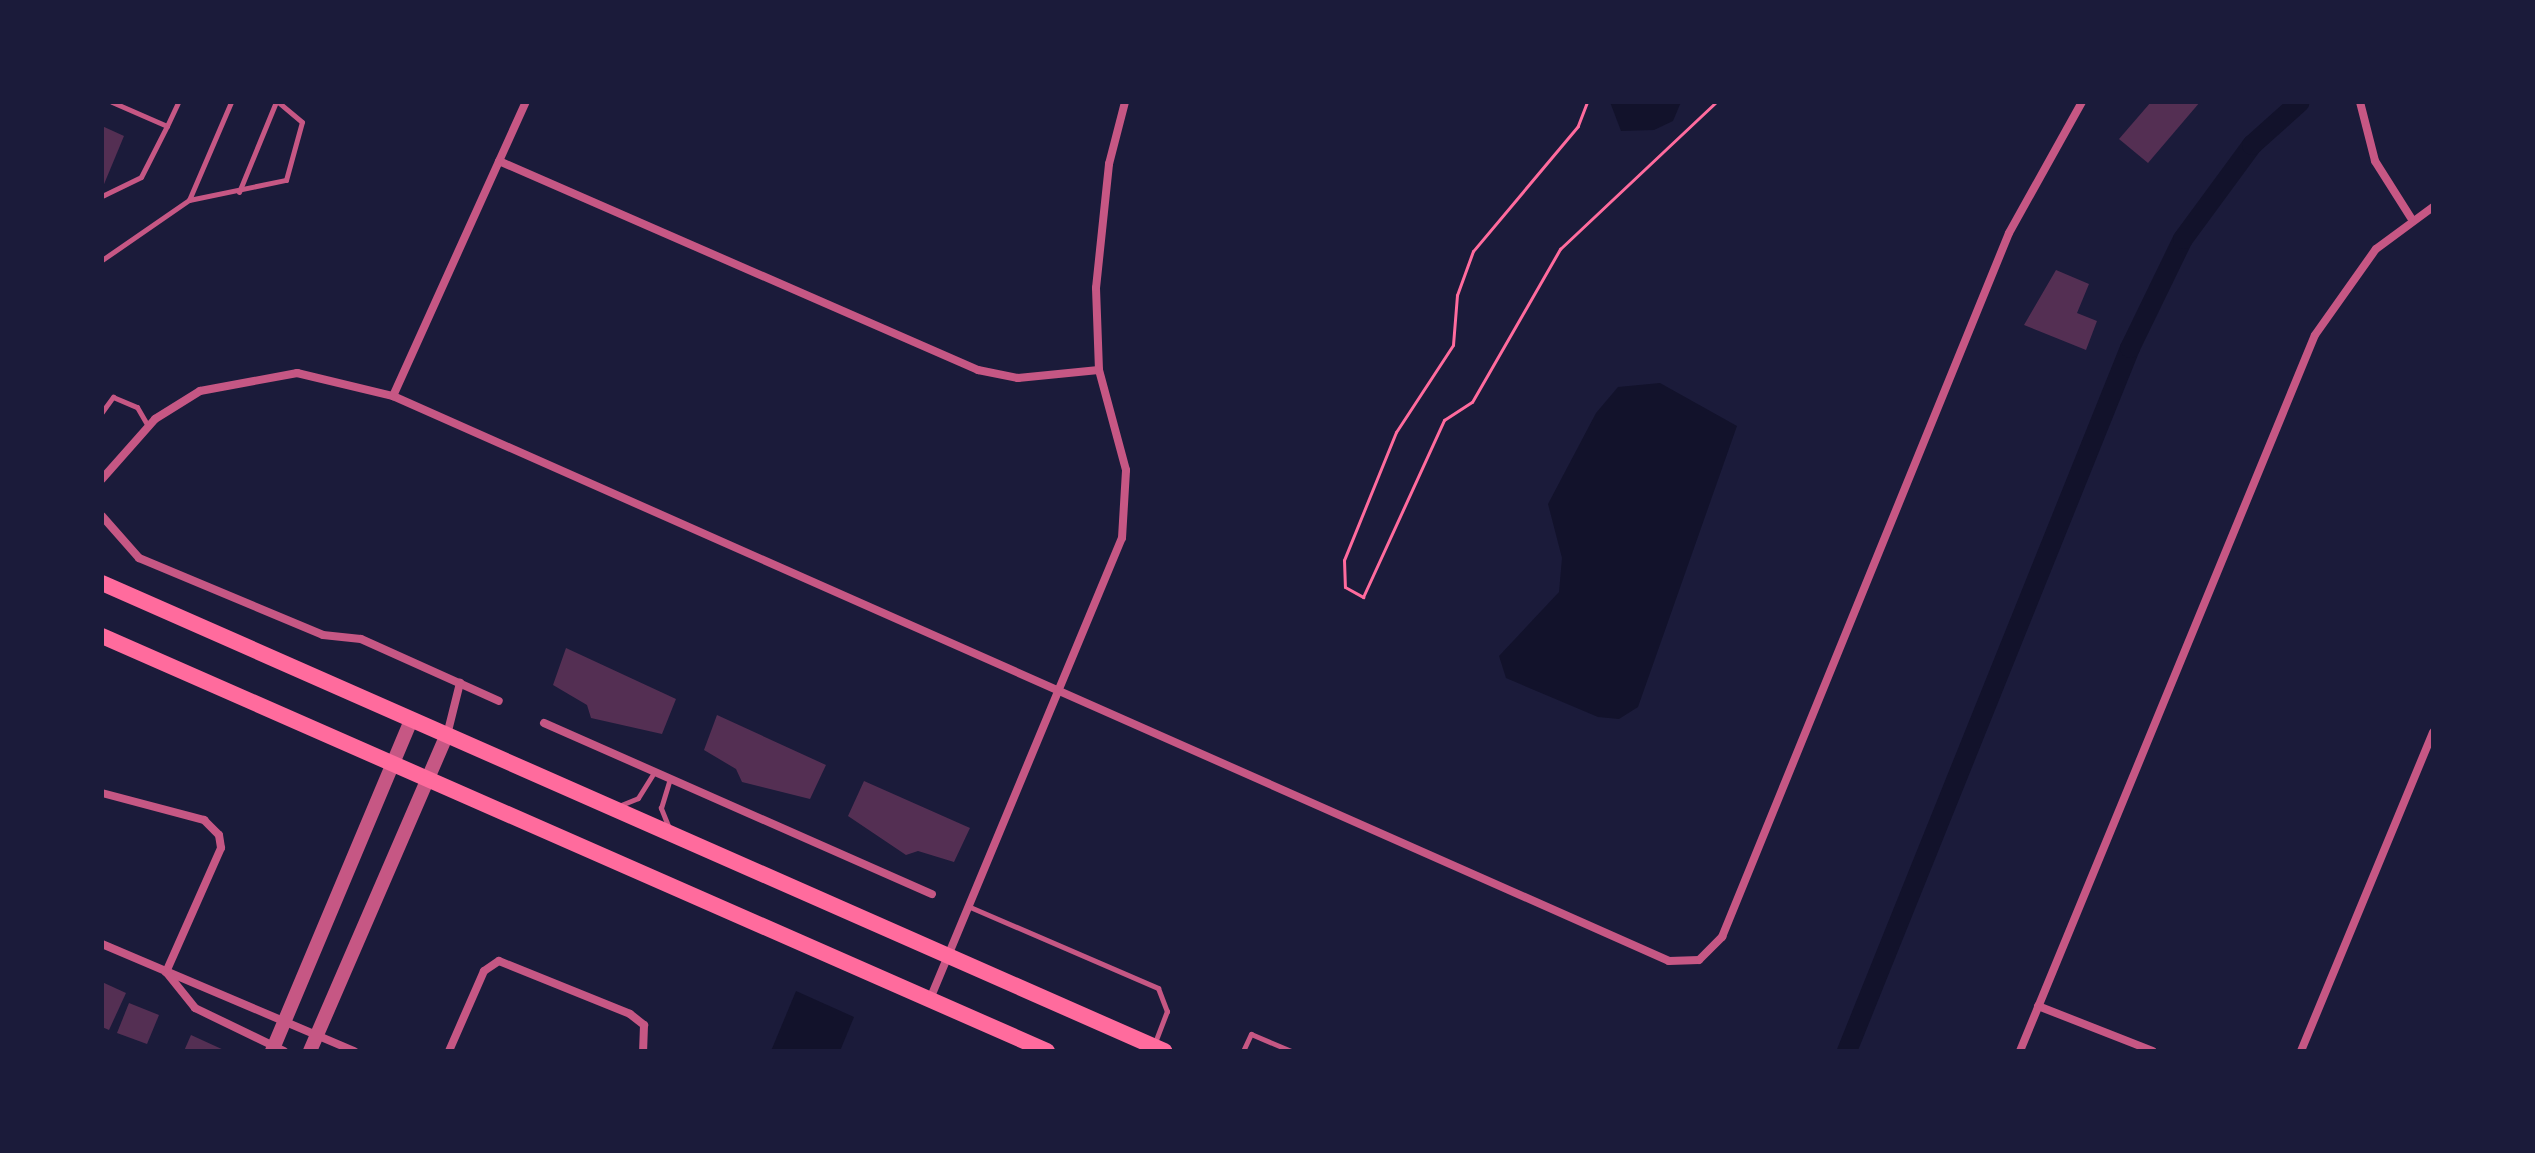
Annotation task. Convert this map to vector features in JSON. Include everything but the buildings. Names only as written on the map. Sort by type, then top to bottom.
[{"type":"main road","points":[[102,583],[1158,1048]]},
{"type":"main road","points":[[102,636],[1047,1051]]},
{"type":"street","points":[[393,396],[526,102]]},
{"type":"street","points":[[930,999],[1062,692],[1122,538],[1128,504],[1099,370],[1098,232],[1125,102]]},
{"type":"street","points":[[102,479],[148,426],[200,391],[249,378],[333,378],[393,396],[1669,961],[1699,960],[1722,937],[2009,233],[2082,102]]},
{"type":"street","points":[[2360,102],[2375,161],[2411,218]]},
{"type":"street","points":[[499,161],[978,370],[1018,378],[1099,370]]},
{"type":"street","points":[[2020,1051],[2315,335],[2344,285],[2411,218],[2433,207]]},
{"type":"street","points":[[102,516],[139,558],[499,701]]},
{"type":"street","points":[[310,1051],[429,780],[447,735],[460,683]]},
{"type":"street","points":[[166,972],[195,1008],[277,1049],[285,1018],[411,721]]},
{"type":"street","points":[[544,723],[932,894]]},
{"type":"street","points":[[2301,1051],[2433,732]]},
{"type":"street","points":[[102,793],[204,820],[219,835],[221,848],[166,972]]},
{"type":"street","points":[[102,944],[285,1018],[354,1051]]},
{"type":"street","points":[[449,1051],[484,971],[499,961],[644,1025],[643,1051]]},
{"type":"street","points":[[2038,1006],[2153,1051]]},
{"type":"lane","points":[[112,102],[167,126]]},
{"type":"lane","points":[[102,196],[141,177],[178,102]]},
{"type":"lane","points":[[189,200],[231,102]]},
{"type":"lane","points":[[102,260],[189,200],[239,193],[275,187],[294,166],[302,122],[277,102],[239,193]]},
{"type":"lane","points":[[102,412],[113,397],[137,407],[148,426]]},
{"type":"lane","points":[[608,806],[638,798],[654,771]]},
{"type":"lane","points":[[670,778],[661,808],[675,835]]},
{"type":"lane","points":[[970,907],[1158,988],[1167,1011],[1158,1048]]},
{"type":"lane","points":[[1243,1051],[1251,1034],[1291,1051]]},
{"type":"path","points":[[1587,102],[1578,126],[1473,251],[1457,295],[1453,345],[1396,432],[1344,560],[1345,587],[1363,597],[1444,420],[1472,402],[1560,249],[1716,102]]},
{"type":"shaded area","points":[[1610,102],[1681,102],[1673,121],[1654,130],[1621,131]]},
{"type":"shaded area","points":[[1660,383],[1737,426],[1638,707],[1619,719],[1598,717],[1506,678],[1499,656],[1559,592],[1562,558],[1548,504],[1596,413],[1618,387]]},
{"type":"shaded area","points":[[796,991],[854,1017],[840,1051],[771,1051]]},
{"type":"waterway","points":[[1847,1051],[2130,348],[2183,239],[2252,145],[2300,102]]}]
